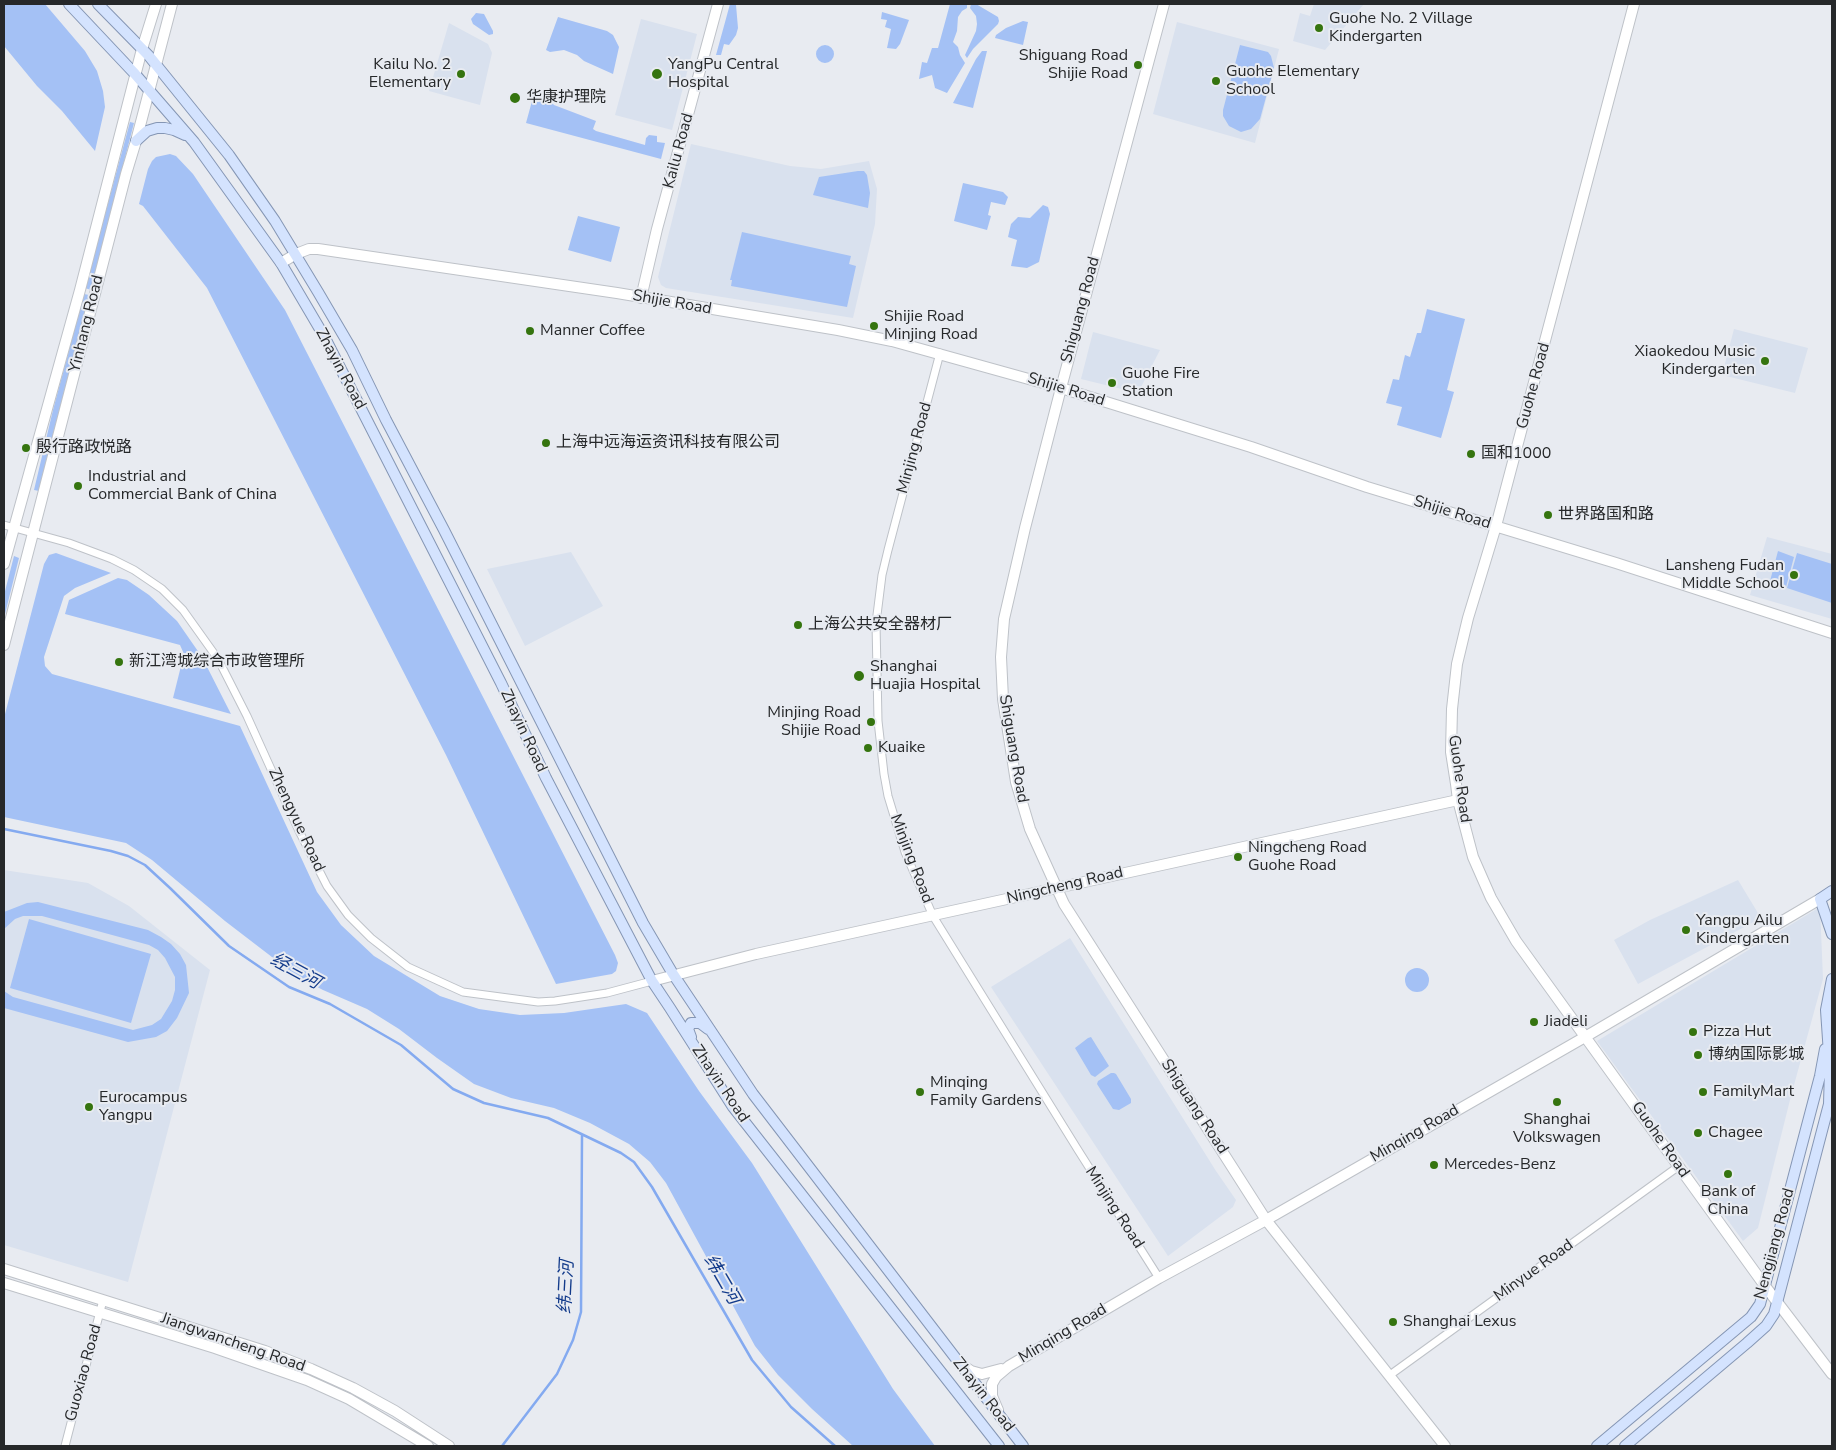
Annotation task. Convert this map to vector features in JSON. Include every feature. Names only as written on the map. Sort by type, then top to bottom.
[{"type":"main road","name":"Zhayin Road","points":[[69,4],[135,74],[194,142],[281,263],[328,345],[501,683],[546,778],[652,981],[695,1048],[734,1107],[999,1446]]},
{"type":"main road","name":"Zhayin Road","points":[[98,4],[142,49],[229,156],[296,254],[352,350],[637,912],[673,974],[753,1094],[1023,1446]]},
{"type":"main road","points":[[136,141],[147,132],[165,128],[181,133],[194,142]]},
{"type":"main road","points":[[1832,891],[1820,899],[1832,934]]},
{"type":"main road","points":[[625,929],[632,930],[637,926],[637,912]]},
{"type":"main road","name":"Nengjiang Road","points":[[1625,1446],[1766,1326],[1774,1314],[1828,1104],[1830,1069],[1826,1010],[1832,979]]},
{"type":"main road","points":[[695,1048],[688,1029],[691,1023],[695,1022],[704,1025],[714,1035]]},
{"type":"main road","name":"Nengjiang Road","points":[[1597,1446],[1751,1317],[1760,1304],[1820,1076],[1827,1033]]},
{"type":"street","name":"Yinhang Road","points":[[4,564],[8,526],[80,290],[135,74],[156,4]]},
{"type":"street","name":"Yinhang Road","points":[[4,645],[118,202],[150,91],[172,4]]},
{"type":"street","name":"Kailu Road","points":[[641,298],[659,223],[718,4]]},
{"type":"street","name":"Shiguang Road","points":[[1164,4],[1060,388],[1004,619],[1001,657],[1003,699],[1016,782],[1030,829],[1064,904],[1266,1220],[1445,1446]]},
{"type":"street","name":"Guohe Road","points":[[1634,4],[1496,526],[1468,618],[1457,664],[1452,709],[1452,752],[1458,800],[1473,857],[1501,917],[1585,1037],[1622,1085],[1765,1286],[1832,1374]]},
{"type":"street","name":"Shijie Road","points":[[281,263],[309,249],[328,250],[494,274],[838,330],[892,341],[1060,388],[1246,446],[1367,487],[1616,562],[1832,633]]},
{"type":"street","name":"Minjing Road","points":[[940,353],[882,575],[876,624],[878,721],[884,774],[891,804],[903,844],[933,916],[1159,1278]]},
{"type":"street","name":"Zhengyue Road","points":[[8,526],[112,559],[134,570],[162,589],[183,610],[198,629],[222,667],[327,886],[348,915],[371,938],[408,967],[463,992],[538,1002],[607,993],[652,981]]},
{"type":"street","name":"Ningcheng Road","points":[[652,981],[756,954],[1458,800]]},
{"type":"street","name":"Minqing Road","points":[[957,1361],[971,1372],[982,1374],[997,1372],[1009,1366],[1159,1278],[1266,1220],[1585,1037],[1820,899]]},
{"type":"street","name":"Minyue Road","points":[[1390,1375],[1679,1166]]},
{"type":"street","name":"Jiangwancheng Road","points":[[4,1269],[265,1351],[311,1369],[353,1388],[394,1411],[449,1446]]},
{"type":"street","name":"Jiangwancheng Road","points":[[4,1283],[224,1351],[307,1380],[348,1399],[428,1446]]},
{"type":"street","name":"Guoxiao Road","points":[[65,1446],[103,1300]]},
{"type":"street","name":"Minqing Road","points":[[1004,1422],[995,1405],[991,1390],[994,1379],[1009,1366]]},
{"type":"shaded area","points":[[4,4],[45,4],[85,51],[97,71],[103,91],[105,107],[95,151],[4,46]]},
{"type":"shaded area","points":[[730,4],[736,5],[738,28],[736,35],[729,45],[724,44],[721,55],[716,55]]},
{"type":"shaded area","points":[[950,4],[967,4],[967,8],[958,17],[957,31],[953,42],[958,47],[965,63],[947,93],[935,88],[932,75],[919,79],[922,62],[927,63],[932,48],[938,48]]},
{"type":"shaded area","points":[[971,4],[976,4],[998,17],[999,21],[967,58],[965,55],[976,31],[977,24],[976,16],[970,8]]},
{"type":"shaded area","name":"Guohe No. 2 Village Kindergarten","points":[[1314,4],[1364,4],[1325,50],[1293,41],[1300,13],[1310,16]]},
{"type":"shaded area","points":[[882,12],[909,20],[900,44],[896,49],[887,48],[891,29],[885,27],[887,20],[881,19]]},
{"type":"shaded area","points":[[476,13],[484,14],[493,34],[489,35],[473,24],[471,19]]},
{"type":"shaded area","points":[[558,17],[607,31],[613,35],[619,47],[613,74],[564,50],[550,52],[546,50]]},
{"type":"shaded area","name":"YangPu Central Hospital","points":[[641,19],[697,34],[672,130],[615,115]]},
{"type":"shaded area","points":[[1023,21],[1028,22],[1023,45],[995,38],[996,35],[1006,28]]},
{"type":"shaded area","name":"Guohe Elementary School","points":[[1177,22],[1279,49],[1255,143],[1153,114]]},
{"type":"shaded area","name":"Kailu No. 2 Elementary","points":[[449,23],[488,44],[492,53],[480,105],[429,91]]},
{"type":"shaded area","points":[[825,45],[831,48],[834,54],[831,60],[825,63],[819,60],[816,54],[819,48]]},
{"type":"shaded area","points":[[1240,45],[1268,52],[1274,68],[1260,119],[1251,129],[1241,132],[1229,126],[1223,116]]},
{"type":"shaded area","points":[[982,51],[987,51],[973,108],[953,103],[976,59]]},
{"type":"shaded area","points":[[542,92],[554,105],[596,121],[593,129],[596,131],[645,145],[646,138],[649,135],[657,136],[657,142],[665,143],[661,159],[526,123],[532,101],[539,102]]},
{"type":"shaded area","points":[[130,122],[134,123],[91,290],[85,288]]},
{"type":"shaded area","points":[[691,144],[790,166],[821,169],[869,161],[877,189],[875,224],[853,318],[666,288],[661,285],[658,277]]},
{"type":"shaded area","points":[[170,154],[176,156],[193,174],[285,310],[615,955],[618,963],[616,971],[612,974],[556,984],[446,755],[207,288],[143,206],[139,204],[148,169],[152,161],[156,157]]},
{"type":"shaded area","points":[[864,171],[867,175],[870,193],[868,208],[813,195],[819,177]]},
{"type":"shaded area","points":[[963,183],[1003,192],[1008,197],[1005,205],[991,202],[988,215],[991,216],[987,230],[954,221]]},
{"type":"shaded area","points":[[1043,205],[1048,207],[1050,214],[1039,262],[1027,268],[1011,266],[1017,240],[1008,237],[1011,224],[1018,217],[1030,218]]},
{"type":"shaded area","points":[[578,216],[620,227],[611,262],[568,250]]},
{"type":"shaded area","points":[[742,232],[851,256],[849,264],[856,266],[847,307],[731,286],[732,280],[730,280]]},
{"type":"shaded area","points":[[84,294],[89,295],[39,491],[34,490],[53,410]]},
{"type":"shaded area","points":[[1427,309],[1465,319],[1447,390],[1454,392],[1441,438],[1397,425],[1402,407],[1386,403],[1393,379],[1399,380],[1405,355],[1410,357],[1417,333],[1421,333]]},
{"type":"shaded area","name":"Xiaokedou Music Kindergarten","points":[[1734,329],[1808,348],[1795,393],[1722,375]]},
{"type":"shaded area","points":[[1093,332],[1160,350],[1138,393],[1081,379]]},
{"type":"shaded area","name":"Lansheng Fudan Middle School","points":[[1767,537],[1832,554],[1832,619],[1750,595]]},
{"type":"shaded area","points":[[1778,551],[1794,557],[1786,587],[1770,581]]},
{"type":"shaded area","points":[[571,552],[603,606],[525,646],[487,569]]},
{"type":"shaded area","points":[[56,553],[111,573],[75,588],[64,596],[44,657],[45,666],[52,674],[240,726],[317,892],[341,925],[374,956],[440,996],[479,1009],[520,1015],[564,1013],[626,1004],[647,1013],[699,1091],[752,1163],[893,1389],[935,1446],[853,1446],[812,1409],[778,1375],[755,1346],[666,1183],[650,1162],[629,1144],[590,1123],[554,1108],[511,1098],[474,1084],[399,1029],[367,1009],[298,977],[225,921],[152,860],[126,843],[4,817],[4,718],[44,564],[49,555]]},
{"type":"shaded area","points":[[1797,553],[1832,564],[1832,603],[1787,588]]},
{"type":"shaded area","points":[[14,556],[19,558],[4,618],[4,595]]},
{"type":"shaded area","points":[[118,578],[127,580],[149,595],[177,621],[202,657],[231,714],[173,698],[184,654],[180,645],[65,614],[69,600]]},
{"type":"shaded area","name":"Eurocampus Yangpu","points":[[4,870],[88,883],[129,906],[210,970],[128,1282],[4,1245]]},
{"type":"shaded area","name":"Yangpu Ailu Kindergarten","points":[[1738,880],[1761,918],[1638,984],[1614,940],[1650,920]]},
{"type":"shaded area","points":[[38,902],[148,930],[171,944],[180,954],[186,965],[189,993],[177,1018],[167,1031],[156,1037],[128,1042],[4,1008],[4,991],[13,997],[133,1030],[152,1025],[161,1019],[172,1001],[175,990],[175,977],[165,958],[158,950],[149,945],[42,916],[23,916],[15,919],[4,929],[4,912],[27,903]]},
{"type":"shaded area","points":[[1820,907],[1823,979],[1758,1228],[1743,1241],[1597,1041]]},
{"type":"shaded area","points":[[29,919],[151,954],[131,1023],[10,988]]},
{"type":"shaded area","points":[[1070,938],[1236,1200],[1233,1207],[1168,1256],[991,987]]},
{"type":"shaded area","points":[[1417,968],[1426,971],[1429,980],[1426,989],[1417,992],[1408,989],[1405,980],[1408,971]]},
{"type":"shaded area","points":[[1091,1037],[1109,1066],[1095,1077],[1091,1075],[1075,1048]]},
{"type":"shaded area","points":[[1111,1073],[1116,1074],[1131,1099],[1131,1103],[1119,1110],[1113,1109],[1097,1084],[1098,1081]]},
{"type":"waterway","name":"经三河","points":[[4,829],[128,856],[145,865],[229,946],[289,987],[330,1004],[401,1045],[453,1089],[484,1103],[548,1118],[621,1153],[634,1162],[652,1187],[752,1360],[791,1407],[835,1446]]},
{"type":"waterway","name":"纬三河","points":[[502,1446],[557,1374],[573,1340],[581,1312],[582,1135]]},
{"type":"place","name":"Guohe No. 2 Village Kindergarten","points":[[1319,28]]},
{"type":"place","name":"Shiguang Road Shijie Road","points":[[1138,65]]},
{"type":"place","name":"Kailu No. 2 Elementary","points":[[461,74]]},
{"type":"place","name":"YangPu Central Hospital","points":[[657,74]]},
{"type":"place","name":"Guohe Elementary School","points":[[1216,81]]},
{"type":"place","name":"华康护理院","points":[[515,98]]},
{"type":"place","name":"Shijie Road Minjing Road","points":[[874,326]]},
{"type":"place","name":"Manner Coffee","points":[[530,331]]},
{"type":"place","name":"Xiaokedou Music Kindergarten","points":[[1765,361]]},
{"type":"place","name":"Guohe Fire Station","points":[[1112,383]]},
{"type":"place","name":"上海中远海运资讯科技有限公司","points":[[546,443]]},
{"type":"place","name":"殷行路政悦路","points":[[26,448]]},
{"type":"place","name":"国和1000","points":[[1471,454]]},
{"type":"place","name":"Industrial and Commercial Bank of China","points":[[78,486]]},
{"type":"place","name":"世界路国和路","points":[[1548,515]]},
{"type":"place","name":"Lansheng Fudan Middle School","points":[[1794,575]]},
{"type":"place","name":"上海公共安全器材厂","points":[[798,625]]},
{"type":"place","name":"新江湾城综合市政管理所","points":[[119,662]]},
{"type":"place","name":"Shanghai Huajia Hospital","points":[[859,676]]},
{"type":"place","name":"Minjing Road Shijie Road","points":[[871,722]]},
{"type":"place","name":"Kuaike","points":[[868,748]]},
{"type":"place","name":"Ningcheng Road Guohe Road","points":[[1238,857]]},
{"type":"place","name":"Yangpu Ailu Kindergarten","points":[[1686,930]]},
{"type":"place","name":"Jiadeli","points":[[1534,1022]]},
{"type":"place","name":"Pizza Hut","points":[[1693,1032]]},
{"type":"place","name":"博纳国际影城","points":[[1698,1055]]},
{"type":"place","name":"Minqing Family Gardens","points":[[920,1092]]},
{"type":"place","name":"FamilyMart","points":[[1703,1092]]},
{"type":"place","name":"Shanghai Volkswagen","points":[[1557,1102]]},
{"type":"place","name":"Eurocampus Yangpu","points":[[89,1107]]},
{"type":"place","name":"Chagee","points":[[1698,1133]]},
{"type":"place","name":"Mercedes-Benz","points":[[1434,1165]]},
{"type":"place","name":"Bank of China","points":[[1728,1174]]},
{"type":"place","name":"Shanghai Lexus","points":[[1393,1322]]},
{"type":"water label","name":"纬二河","points":[[721,1280]]}]
